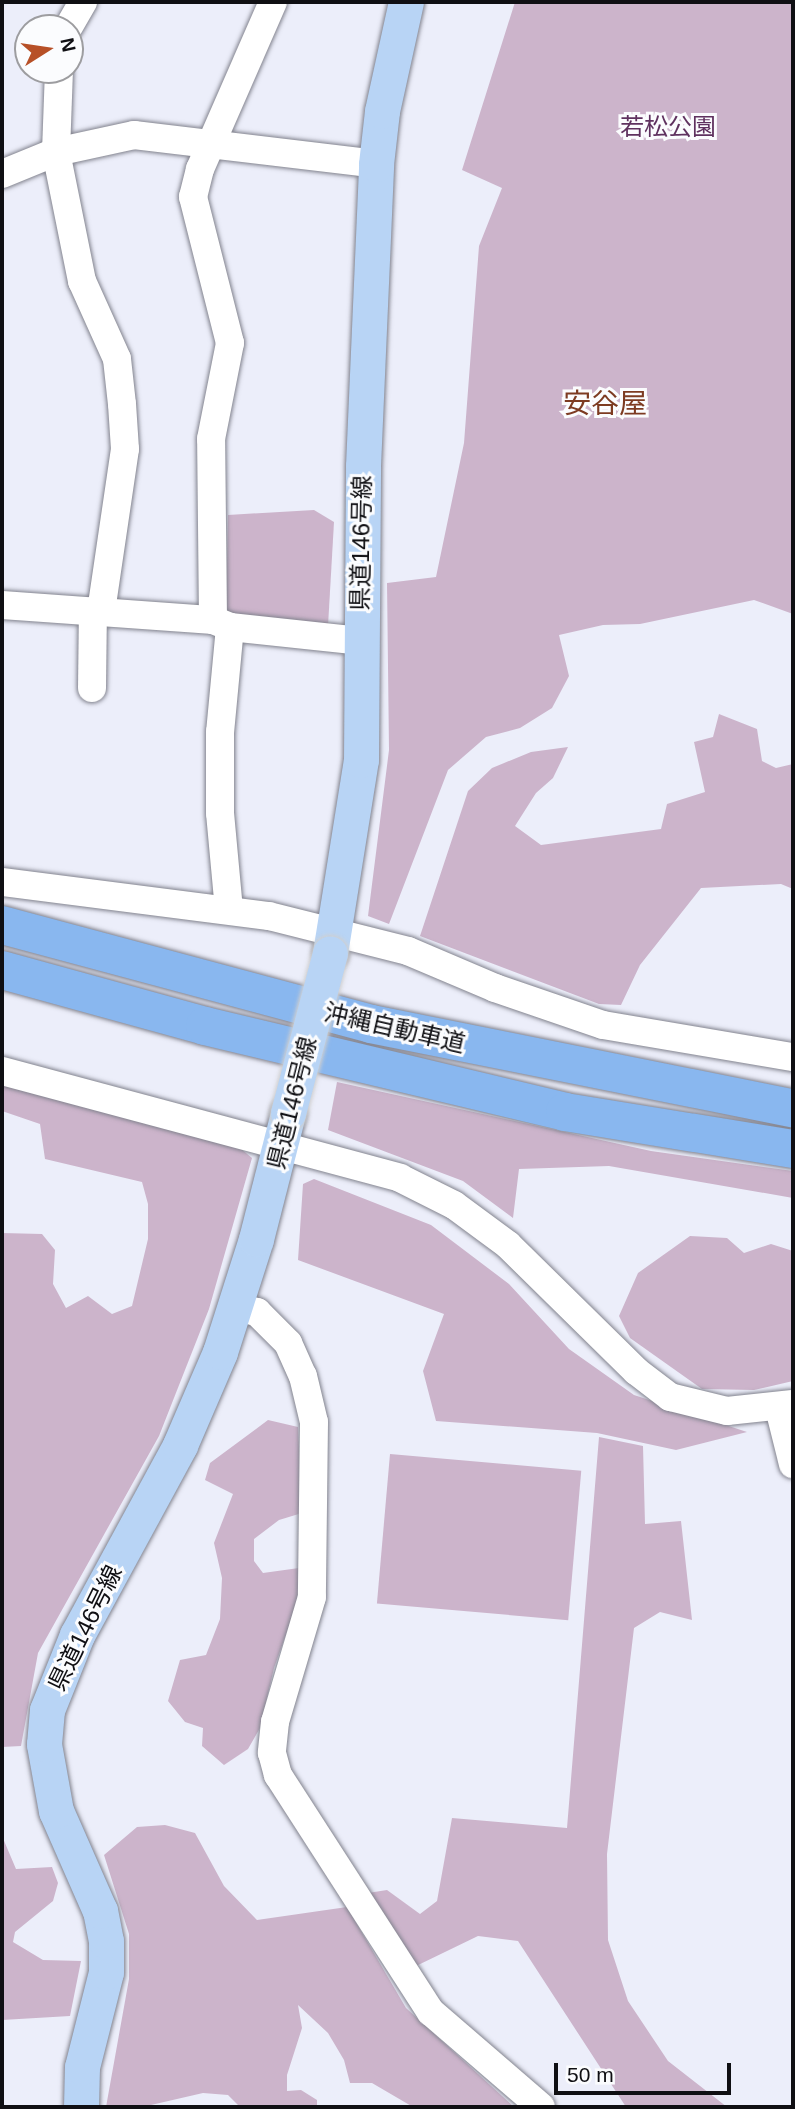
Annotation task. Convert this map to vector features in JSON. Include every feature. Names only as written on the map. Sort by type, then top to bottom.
[{"type":"highway","name":"沖縄自動車道","points":[[2,925],[371,1024],[793,1108]]},
{"type":"highway","name":"沖縄自動車道","points":[[2,970],[205,1026],[551,1109],[793,1149]]},
{"type":"main road","name":"県道146号線","points":[[80,2107],[82,2067],[106,1972],[106,1941],[100,1911],[56,1811],[44,1744],[47,1710],[77,1635],[180,1445],[235,1307],[333,943],[361,760],[359,641],[376,164],[382,111],[406,2]]},
{"type":"street","points":[[229,910],[220,813],[222,624],[211,439],[230,343],[193,197],[200,169],[215,142],[273,2]]},
{"type":"street","points":[[58,84],[56,152],[82,281],[117,359],[125,449],[97,611],[92,688]]},
{"type":"street","points":[[2,174],[56,152],[134,135],[215,142],[376,164]]},
{"type":"street","points":[[2,605],[97,611],[359,641]]},
{"type":"street","points":[[2,882],[229,910],[333,943],[408,951],[495,988],[603,1024],[793,1057]]},
{"type":"street","points":[[2,1071],[285,1129],[400,1178],[454,1205],[508,1245],[636,1371],[670,1397],[727,1411],[786,1406],[793,1464]]},
{"type":"street","points":[[235,1307],[257,1312],[288,1343],[303,1376],[314,1422],[312,1597],[275,1722],[272,1753],[278,1775],[431,2012],[541,2107]]},
{"type":"green space","name":"若松公園","points":[[515,2],[793,2],[793,614],[754,600],[640,624],[603,625],[559,635],[569,676],[552,708],[520,728],[486,737],[448,770],[389,924],[368,916],[389,750],[387,583],[436,577],[464,443],[479,246],[502,188],[462,170]]},
{"type":"green space","points":[[314,510],[334,522],[328,626],[226,613],[228,515]]},
{"type":"green space","points":[[719,714],[757,729],[762,761],[776,768],[793,764],[793,889],[781,884],[701,888],[640,965],[621,1005],[599,1004],[420,936],[468,791],[492,768],[531,752],[568,747],[553,778],[536,793],[515,826],[541,845],[661,829],[667,804],[705,792],[694,742],[713,737]]},
{"type":"green space","points":[[2,1080],[234,1143],[252,1158],[209,1309],[159,1436],[38,1653],[21,1746],[2,1747],[2,1233],[42,1234],[55,1250],[53,1284],[66,1308],[88,1296],[112,1314],[132,1306],[148,1239],[148,1204],[142,1182],[45,1159],[40,1124],[2,1111]]},
{"type":"green space","points":[[337,1082],[651,1151],[793,1171],[793,1198],[609,1166],[519,1169],[513,1218],[463,1181],[328,1130]]},
{"type":"green space","points":[[314,1179],[431,1225],[509,1284],[569,1349],[634,1395],[747,1432],[676,1450],[597,1433],[436,1421],[423,1371],[444,1314],[298,1260],[303,1184]]},
{"type":"green space","points":[[690,1236],[727,1238],[744,1253],[771,1244],[793,1251],[793,1381],[754,1390],[702,1389],[630,1338],[619,1316],[638,1273]]},
{"type":"green space","points":[[268,1420],[298,1427],[302,1513],[279,1520],[254,1539],[254,1561],[263,1573],[299,1568],[299,1598],[274,1668],[260,1728],[248,1749],[224,1765],[202,1746],[203,1728],[185,1722],[168,1701],[180,1660],[206,1655],[220,1619],[222,1578],[214,1543],[233,1494],[205,1480],[210,1463]]},
{"type":"green space","points":[[599,1437],[643,1446],[645,1524],[681,1521],[692,1620],[660,1612],[634,1628],[607,1854],[608,1940],[628,2001],[668,2061],[727,2107],[626,2107],[518,1941],[478,1936],[414,1967],[368,1893],[387,1890],[420,1914],[437,1901],[452,1818],[567,1828]]},
{"type":"green space","points":[[390,1454],[581,1471],[568,1620],[377,1603]]},
{"type":"green space","points":[[165,1825],[195,1833],[224,1886],[257,1920],[347,1907],[406,2008],[514,2107],[413,2107],[372,2083],[350,2083],[344,2060],[328,2033],[298,2005],[302,2028],[287,2075],[287,2091],[301,2090],[317,2100],[317,2107],[240,2107],[228,2095],[203,2093],[151,2105],[106,2107],[129,1979],[129,1934],[104,1855],[137,1827]]},
{"type":"green space","points":[[2,1836],[16,1869],[52,1867],[58,1883],[53,1901],[15,1932],[13,1942],[43,1960],[81,1961],[70,2016],[2,2020]]},
{"type":"district","name":"安谷屋","points":[[605,404]]}]
